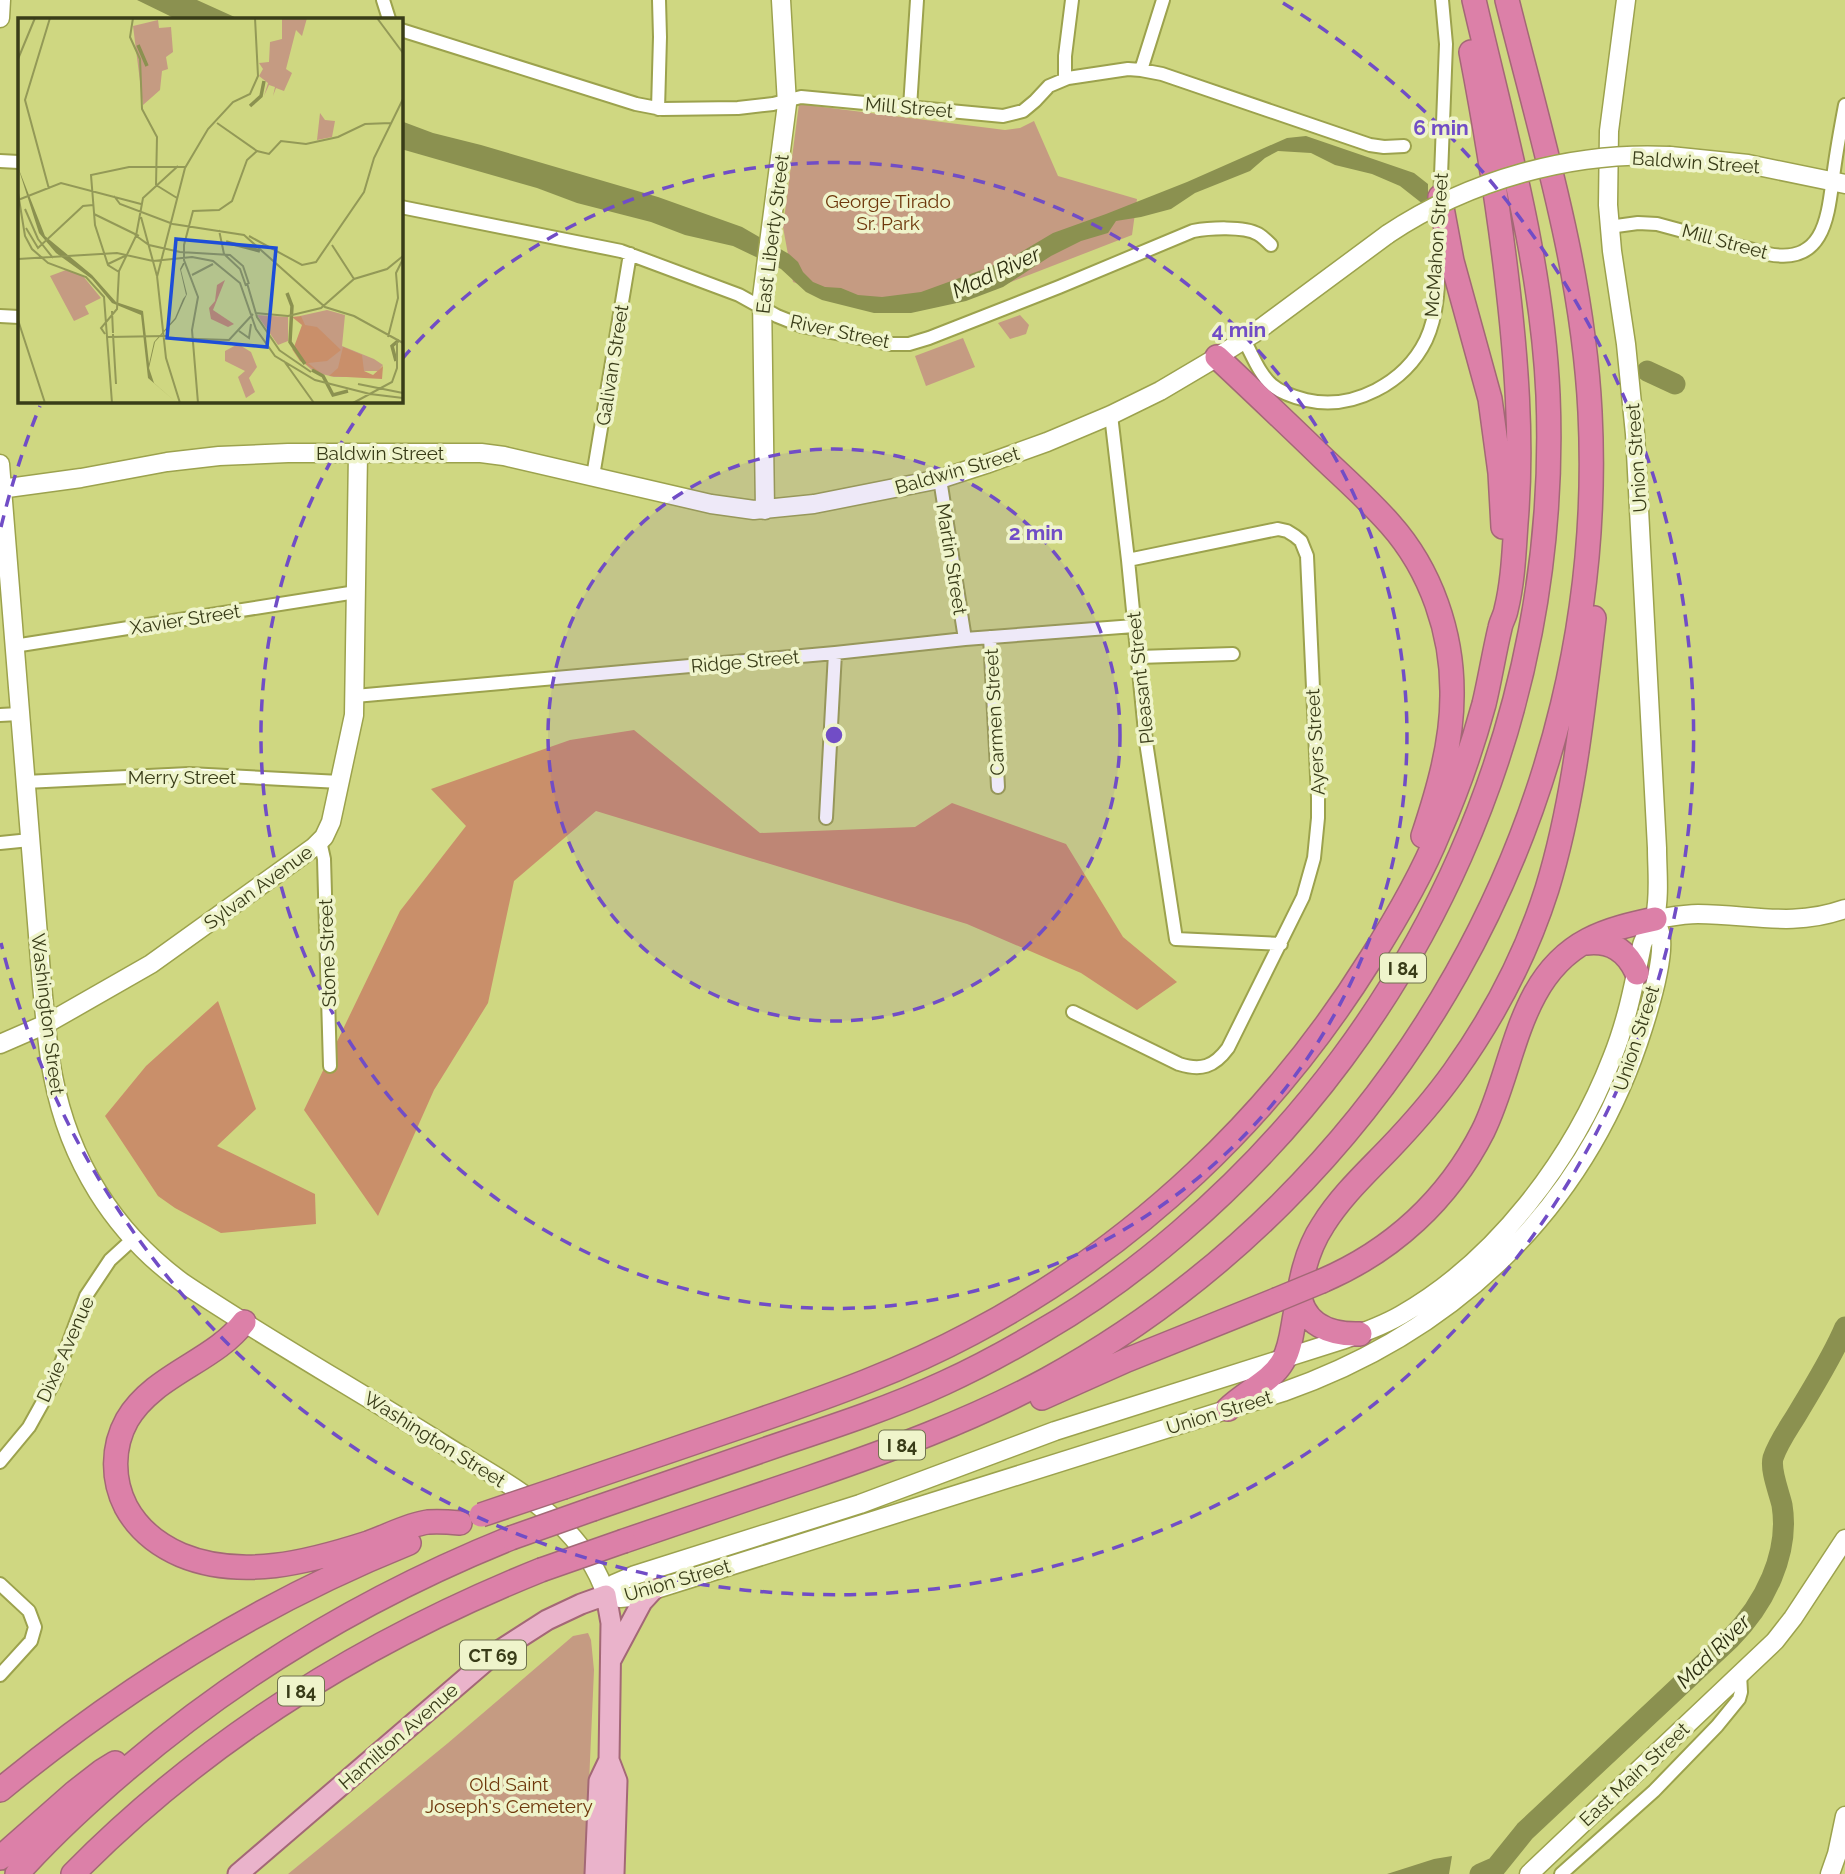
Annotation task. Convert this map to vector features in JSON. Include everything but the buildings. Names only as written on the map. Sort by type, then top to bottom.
[{"type":"highway","points":[[0,1790],[99,1713],[154,1676],[272,1607],[343,1572],[470,1519],[799,1406],[884,1374],[968,1335],[1054,1285],[1144,1220],[1207,1164],[1286,1079],[1352,988],[1410,892],[1439,833],[1479,721],[1507,604],[1516,530],[1517,399],[1503,251],[1470,46],[1474,0]]},
{"type":"highway","name":"I 84","points":[[17,1874],[66,1823],[145,1754],[228,1690],[308,1639],[398,1590],[510,1538],[906,1399],[962,1374],[1056,1323],[1146,1259],[1231,1187],[1267,1150],[1333,1072],[1407,962],[1463,850],[1488,786],[1521,678],[1534,615],[1542,556],[1549,452],[1544,339],[1537,282],[1524,215],[1474,0]]},
{"type":"highway","name":"I 84","points":[[72,1874],[169,1786],[241,1731],[354,1659],[412,1628],[541,1570],[900,1446],[989,1409],[1060,1372],[1163,1306],[1221,1260],[1276,1210],[1353,1126],[1404,1059],[1444,996],[1508,871],[1550,753],[1567,684],[1580,611],[1590,510],[1591,437],[1581,318],[1563,223],[1507,0]]},
{"type":"highway","points":[[1440,197],[1452,261],[1485,376],[1495,424],[1503,514],[1499,609],[1501,624]]},
{"type":"highway","points":[[1217,357],[1366,498],[1399,534],[1430,587],[1447,639],[1452,710],[1444,761],[1433,802],[1406,880],[1362,961],[1352,988]]},
{"type":"highway","points":[[1228,1409],[1268,1378],[1284,1359],[1311,1285],[1306,1260],[1315,1238],[1355,1184],[1422,1114],[1454,1072],[1500,999],[1531,932],[1560,841],[1576,757],[1596,597],[1595,579],[1587,554]]},
{"type":"highway","points":[[989,1409],[1023,1406],[1117,1364],[1276,1300],[1362,1261],[1399,1237],[1425,1213],[1453,1180],[1473,1149],[1491,1114],[1522,1021],[1537,988],[1557,963],[1580,945],[1607,932],[1655,919]]},
{"type":"highway","points":[[1580,945],[1602,943],[1615,946],[1625,954],[1637,973]]},
{"type":"highway","points":[[1311,1285],[1302,1305],[1315,1322],[1334,1333],[1360,1334]]},
{"type":"highway","points":[[244,1322],[228,1339],[148,1395],[124,1426],[117,1454],[117,1481],[129,1513],[145,1532],[167,1548],[190,1558],[223,1566],[257,1567],[320,1557],[420,1524],[470,1519]]},
{"type":"highway","points":[[0,1858],[97,1774],[119,1762],[145,1754]]},
{"type":"main road","points":[[0,18],[1,0]]},
{"type":"main road","name":"East Liberty Street","points":[[765,510],[763,289],[788,100],[781,0]]},
{"type":"main road","name":"Union Street","points":[[1626,0],[1609,131],[1607,180],[1609,227],[1626,344],[1635,434],[1657,848],[1655,919],[1661,938],[1660,956],[1648,1009],[1635,1052],[1597,1136],[1558,1194],[1525,1236],[1496,1265],[1418,1328],[1338,1371],[1228,1409],[625,1598],[606,1595],[614,1584],[635,1575],[860,1504],[1055,1431],[1360,1334],[1402,1314],[1454,1277],[1499,1235],[1544,1182],[1581,1125],[1604,1079],[1622,1030],[1644,937],[1655,919]]},
{"type":"main road","name":"Baldwin Street","points":[[1,489],[201,458],[276,454],[481,453],[739,509],[765,510],[814,504],[940,479],[1018,453],[1111,415],[1160,391],[1244,340],[1415,217],[1462,194],[1522,173],[1567,163],[1641,155],[1748,164],[1839,183]]},
{"type":"main road","name":"Sylvan Avenue","points":[[0,1044],[46,1024],[160,958],[320,841],[329,828],[353,723],[358,453]]},
{"type":"main road","name":"Washington Street","points":[[0,464],[19,714],[52,1076],[73,1146],[86,1174],[99,1196],[133,1239],[157,1263],[183,1283],[541,1507],[584,1551],[598,1574],[606,1595]]},
{"type":"main road","points":[[1655,919],[1696,914],[1784,920],[1845,909]]},
{"type":"main road","points":[[1544,1182],[1558,1194]]},
{"type":"main road","name":"East Main Street","points":[[1529,1874],[1781,1633],[1845,1539]]},
{"type":"main road","points":[[610,1661],[642,1602],[654,1589]]},
{"type":"main road","points":[[606,1595],[610,1617],[609,1759],[617,1782],[614,1874]]},
{"type":"main road","name":"Hamilton Avenue","points":[[238,1874],[494,1654],[547,1620],[606,1595]]},
{"type":"main road","points":[[595,1874],[599,1781],[609,1759]]},
{"type":"main road","points":[[1829,1874],[1837,1854],[1845,1816]]},
{"type":"street","points":[[383,0],[388,18]]},
{"type":"street","points":[[658,109],[659,0]]},
{"type":"street","points":[[910,107],[917,0]]},
{"type":"street","points":[[1065,79],[1072,0]]},
{"type":"street","points":[[1141,70],[1163,0]]},
{"type":"street","name":"McMahon Street","points":[[1244,340],[1269,382],[1293,396],[1313,401],[1339,401],[1358,397],[1386,384],[1416,356],[1431,326],[1436,292],[1446,51],[1442,0]]},
{"type":"street","name":"Mill Street","points":[[402,30],[658,109],[738,108],[801,97],[993,116],[1013,114],[1027,108],[1049,86],[1065,79],[1141,70],[1161,74],[1370,145],[1404,146]]},
{"type":"street","name":"Mill Street","points":[[1609,227],[1648,223],[1768,254],[1790,256],[1804,251],[1819,236],[1839,183],[1845,105]]},
{"type":"street","points":[[0,161],[18,162]]},
{"type":"street","name":"River Street","points":[[402,207],[630,254],[739,295],[785,320],[881,343],[909,344],[929,338],[1193,232],[1210,229],[1249,230],[1260,235],[1271,246]]},
{"type":"street","name":"Galivan Street","points":[[593,476],[630,254]]},
{"type":"street","points":[[0,317],[18,317]]},
{"type":"street","name":"Pleasant Street","points":[[1111,415],[1150,778],[1177,939],[1281,944]]},
{"type":"street","name":"Martin Street","points":[[940,479],[965,639]]},
{"type":"street","name":"Ayers Street","points":[[1073,1012],[1190,1068],[1201,1068],[1221,1058],[1299,907],[1314,858],[1318,818],[1305,548],[1295,536],[1278,529],[1128,560]]},
{"type":"street","name":"Xavier Street","points":[[14,646],[356,592]]},
{"type":"street","name":"Ridge Street","points":[[355,696],[965,639],[1134,626]]},
{"type":"street","name":"Carmen Street","points":[[990,637],[998,787]]},
{"type":"street","points":[[826,818],[835,653]]},
{"type":"street","points":[[1138,657],[1233,654]]},
{"type":"street","points":[[0,715],[19,714]]},
{"type":"street","name":"Merry Street","points":[[25,782],[189,774],[340,782]]},
{"type":"street","points":[[0,843],[30,840]]},
{"type":"street","name":"Stone Street","points":[[320,841],[324,854],[330,1066]]},
{"type":"street","name":"Dixie Avenue","points":[[0,1462],[29,1427],[54,1382],[86,1296],[110,1260],[133,1239]]},
{"type":"street","points":[[0,1584],[29,1611],[35,1627],[31,1641],[0,1675]]},
{"type":"street","name":"East Main Street","points":[[1562,1874],[1654,1791],[1717,1726],[1739,1699],[1740,1674]]},
{"type":"green space","name":"George Tirado Sr. Park","points":[[799,104],[1005,130],[1020,128],[1034,121],[1058,176],[1137,199],[1132,235],[970,298],[838,298],[793,282],[783,227]]},
{"type":"green space","points":[[1020,315],[1029,325],[1026,334],[1010,339],[998,323]]},
{"type":"green space","points":[[963,338],[975,367],[926,386],[915,356]]},
{"type":"green space","name":"Old Saint Joseph's Cemetery","points":[[588,1633],[594,1670],[585,1874],[288,1874],[573,1636]]},
{"type":"shaded area","points":[[634,730],[760,833],[915,827],[952,803],[1066,844],[1123,937],[1177,982],[1137,1010],[1081,973],[967,924],[596,811],[514,881],[488,1003],[434,1090],[378,1216],[304,1110],[400,911],[466,826],[431,789],[570,740]]},
{"type":"shaded area","points":[[218,1001],[256,1109],[217,1146],[315,1194],[316,1224],[221,1233],[158,1196],[105,1116],[146,1066]]},
{"type":"water","points":[[137,0],[197,0],[237,18],[174,18]]},
{"type":"water","points":[[402,121],[433,133],[658,197],[742,227],[789,254],[813,282],[858,295],[882,297],[921,292],[987,268],[1016,255],[1053,233],[1187,182],[1287,138],[1306,136],[1414,173],[1428,184],[1428,208],[1400,186],[1372,174],[1335,165],[1311,153],[1278,151],[1250,171],[1195,193],[1171,209],[1116,221],[1108,233],[1081,241],[1051,256],[1003,287],[966,301],[911,313],[874,313],[822,300],[806,292],[781,269],[733,246],[685,235],[651,222],[577,203],[537,188],[402,149]]},
{"type":"water","points":[[1452,1856],[1449,1874],[1387,1874],[1434,1859]]},
{"type":"waterway","name":"Mad River","points":[[1647,371],[1675,384]]},
{"type":"waterway","name":"Mad River","points":[[1480,1874],[1496,1867],[1525,1831],[1730,1639],[1754,1611],[1772,1578],[1782,1542],[1782,1505],[1774,1475],[1773,1458],[1845,1327]]}]
